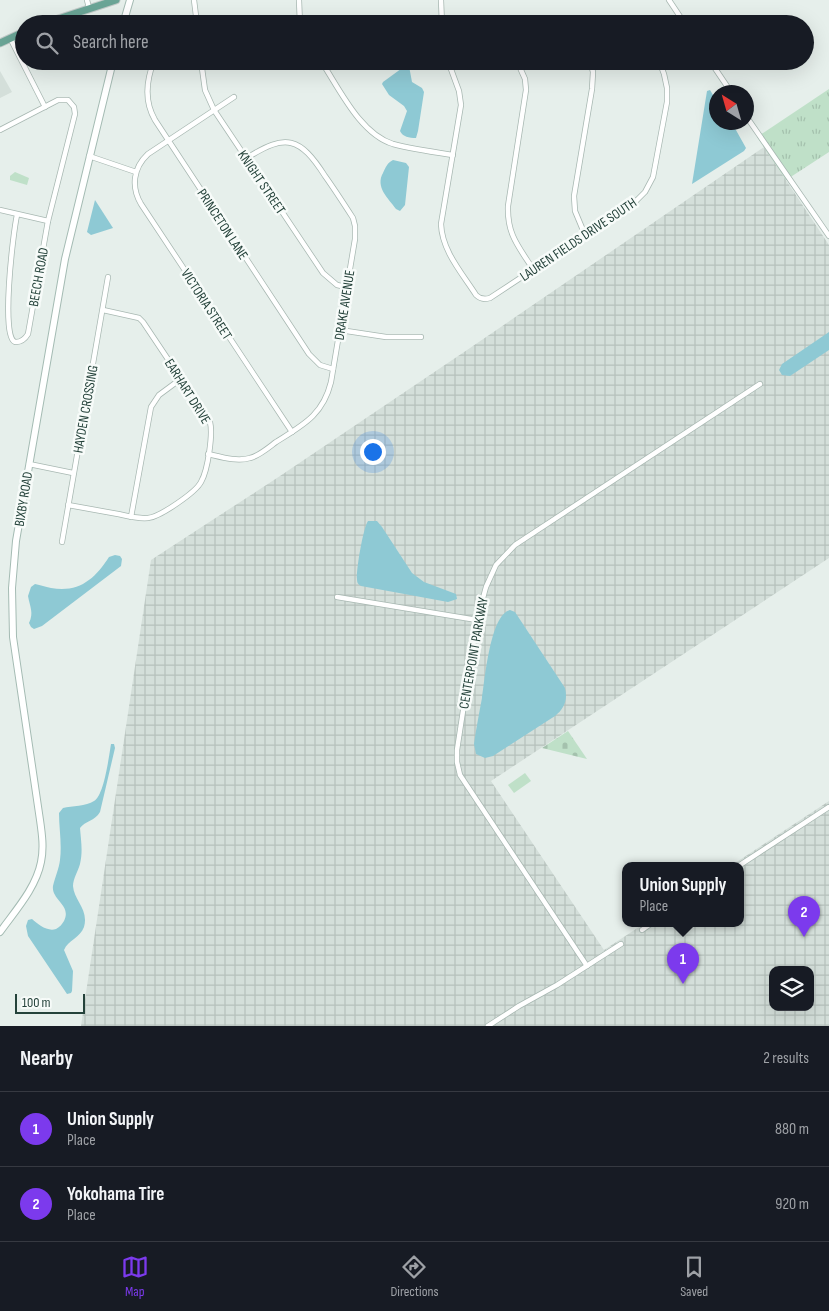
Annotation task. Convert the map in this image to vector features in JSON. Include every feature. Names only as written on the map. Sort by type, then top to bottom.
[{"type":"main road","points":[[69,15],[116,0]]},
{"type":"main road","points":[[0,43],[15,36]]},
{"type":"street","points":[[87,0],[89,8]]},
{"type":"street","points":[[126,15],[130,0]]},
{"type":"street","points":[[194,0],[195,15]]},
{"type":"street","points":[[299,0],[300,15]]},
{"type":"street","points":[[441,0],[442,15]]},
{"type":"street","points":[[669,0],[679,15]]},
{"type":"street","points":[[10,38],[15,48]]},
{"type":"street","points":[[0,130],[45,107],[26,70]]},
{"type":"street","name":"BIXBY ROAD","points":[[0,932],[35,880],[43,850],[14,647],[12,611],[15,551],[65,259],[111,70]]},
{"type":"street","name":"PRINCETON LANE","points":[[152,70],[147,88],[151,113],[310,354],[320,365],[333,369]]},
{"type":"street","name":"KNIGHT STREET","points":[[202,70],[205,90],[214,110],[323,273],[331,281],[346,287]]},
{"type":"street","points":[[327,70],[358,118],[378,136],[391,143],[453,155],[460,112],[460,98],[451,70]]},
{"type":"street","points":[[521,70],[525,79],[526,90],[508,206],[508,221],[516,244],[533,269]]},
{"type":"street","points":[[585,235],[578,221],[574,205],[592,89],[592,70]]},
{"type":"street","name":"LAUREN FIELDS DRIVE SOUTH","points":[[453,155],[441,224],[442,235],[445,246],[476,295],[483,299],[490,298],[637,200],[650,183],[667,102],[666,81],[662,70]]},
{"type":"street","points":[[716,70],[726,85]]},
{"type":"street","points":[[89,156],[136,172],[141,161],[148,154],[234,97]]},
{"type":"street","name":"BEECH ROAD","points":[[4,335],[8,340],[18,342],[23,340],[28,334],[48,221],[75,110],[71,102],[65,99],[58,100],[45,107]]},
{"type":"street","points":[[754,128],[829,236]]},
{"type":"street","name":"DRAKE AVENUE","points":[[208,454],[242,460],[249,459],[292,432],[314,416],[322,406],[328,395],[355,239],[355,226],[349,213],[315,160],[303,148],[296,144],[285,142],[266,146],[247,158]]},
{"type":"street","name":"VICTORIA STREET","points":[[136,172],[135,189],[141,204],[292,432]]},
{"type":"street","points":[[0,210],[48,221]]},
{"type":"street","points":[[3,293],[17,215]]},
{"type":"street","name":"HAYDEN CROSSING","points":[[62,542],[108,277]]},
{"type":"street","points":[[2,309],[3,324]]},
{"type":"street","name":"EARHART DRIVE","points":[[68,505],[131,516],[153,517],[195,490],[202,480],[208,454],[211,432],[210,422],[143,322],[133,317],[103,310]]},
{"type":"street","points":[[340,330],[386,337],[421,337]]},
{"type":"street","points":[[131,516],[151,407],[159,395],[182,378]]},
{"type":"street","name":"CENTERPOINT PARKWAY","points":[[587,966],[460,775],[457,750],[477,620],[486,587],[493,570],[515,545],[760,384]]},
{"type":"street","points":[[29,464],[73,473]]},
{"type":"street","points":[[337,597],[477,620]]},
{"type":"street","points":[[744,862],[829,807]]},
{"type":"street","points":[[642,930],[646,927]]},
{"type":"street","points":[[488,1026],[621,944]]},
{"type":"shaded area","points":[[0,71],[12,92],[0,98]]},
{"type":"shaded area","points":[[764,147],[829,245],[829,558],[491,781],[604,950],[639,927],[744,927],[744,862],[737,862],[829,801],[829,1026],[81,1026],[151,560],[470,348]]},
{"type":"green space","points":[[829,89],[829,152],[786,180],[757,137]]},
{"type":"green space","points":[[15,172],[29,178],[27,185],[10,180],[10,176]]},
{"type":"green space","points":[[568,731],[587,759],[542,748]]},
{"type":"green space","points":[[525,773],[531,781],[514,793],[508,785]]},
{"type":"water","points":[[400,70],[410,70],[412,82],[422,88],[424,92],[416,138],[406,137],[401,133],[407,111],[404,106],[389,95],[382,84]]},
{"type":"water","points":[[709,90],[709,130],[736,130],[746,148],[692,184],[707,91]]},
{"type":"water","points":[[393,160],[406,163],[409,167],[405,205],[400,211],[396,209],[381,188],[381,178],[389,162]]},
{"type":"water","points":[[95,200],[113,228],[91,235],[87,232]]},
{"type":"water","points":[[829,332],[829,350],[790,376],[782,375],[779,370],[782,364]]},
{"type":"water","points":[[368,521],[377,521],[412,573],[424,582],[456,594],[457,599],[448,602],[359,585],[357,574],[359,559]]},
{"type":"water","points":[[120,556],[122,559],[121,566],[42,626],[34,629],[31,627],[29,623],[31,610],[28,596],[31,587],[35,584],[61,589],[78,586],[92,578],[109,557]]},
{"type":"water","points":[[510,610],[515,612],[565,688],[566,700],[561,710],[555,716],[493,756],[485,758],[476,754],[474,744],[487,664],[493,635],[498,623],[503,614]]},
{"type":"water","points":[[111,744],[114,744],[115,748],[100,812],[80,828],[81,859],[73,886],[85,915],[85,921],[82,931],[64,950],[73,971],[72,991],[67,994],[28,936],[26,926],[28,920],[32,919],[43,927],[53,930],[64,921],[66,915],[64,907],[53,891],[61,854],[59,813],[63,808],[87,804],[98,798],[106,775]]},
{"type":"place","name":"Yokohama Tire","points":[[804,937]]},
{"type":"place","name":"Union Supply","points":[[683,984]]}]
